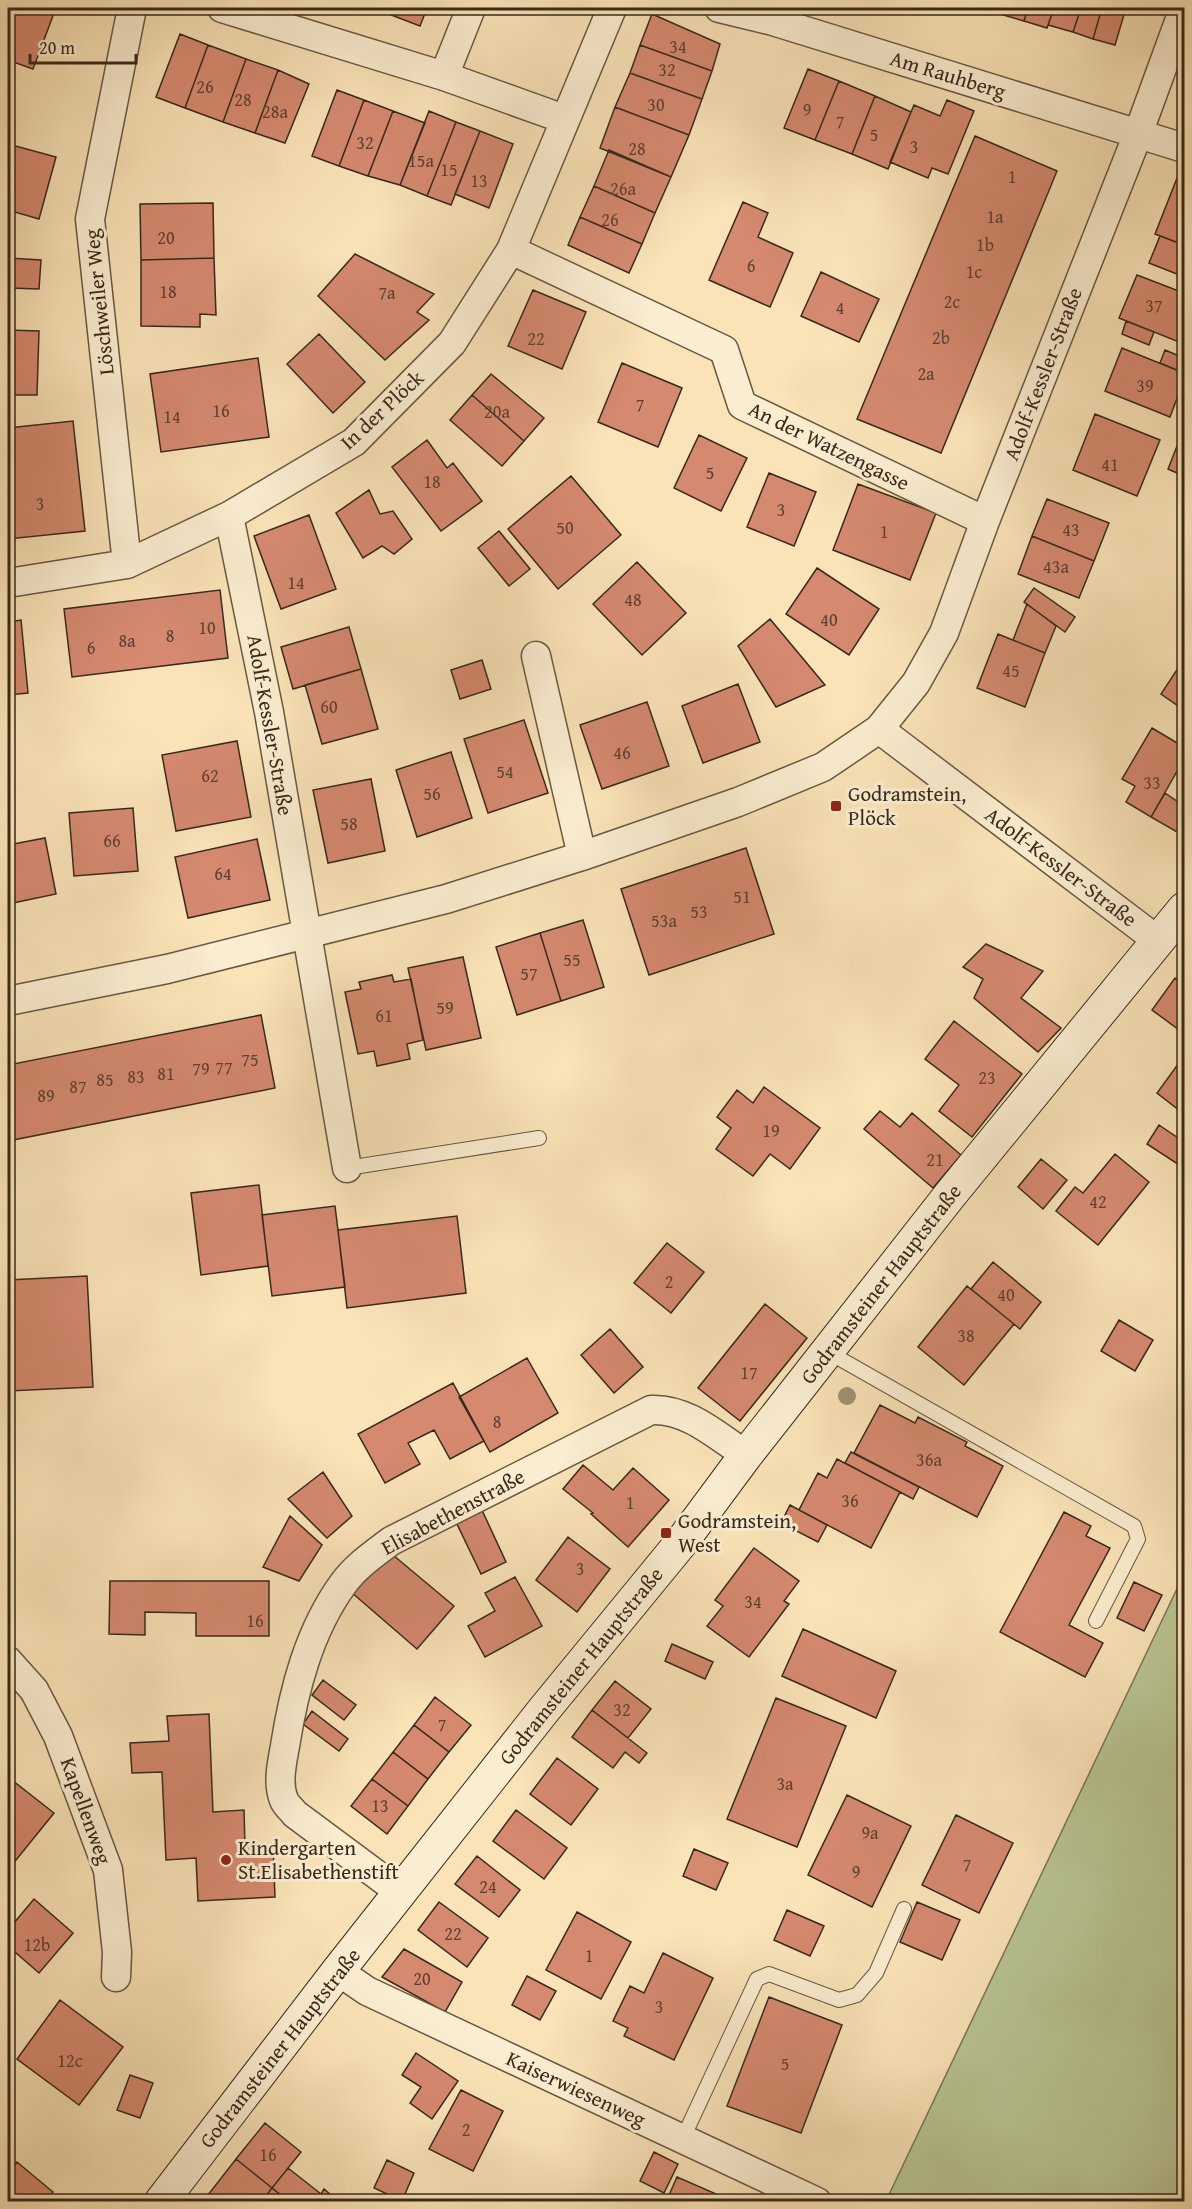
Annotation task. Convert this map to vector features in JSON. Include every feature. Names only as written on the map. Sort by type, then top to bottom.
[{"type":"main road","name":"Godramsteiner Hauptstraße","points":[[161,2202],[338,1971],[543,1711],[680,1544],[746,1455],[950,1195],[1185,909]]},
{"type":"street","name":"Löschweiler Weg","points":[[127,564],[90,219],[132,8]]},
{"type":"street","points":[[222,8],[444,76],[564,119]]},
{"type":"street","points":[[444,76],[471,8]]},
{"type":"street","name":"In der Plöck","points":[[8,583],[127,564],[229,516],[354,442],[452,343],[511,250],[612,8]]},
{"type":"street","points":[[719,8],[775,14]]},
{"type":"street","name":"Adolf-Kessler-Straße","points":[[8,1001],[167,969],[447,899],[582,856],[738,802],[823,767],[879,729],[916,683],[944,633],[1184,8]]},
{"type":"street","name":"Am Rauhberg","points":[[775,14],[1185,148]]},
{"type":"street","name":"An der Watzengasse","points":[[511,250],[724,350],[741,405],[986,521]]},
{"type":"street","name":"Adolf-Kessler-Straße","points":[[229,516],[269,712],[347,1168]]},
{"type":"street","points":[[536,656],[582,856]]},
{"type":"street","name":"Adolf-Kessler-Straße","points":[[879,729],[1158,940]]},
{"type":"street","name":"Elisabethenstraße","points":[[400,1892],[295,1814],[284,1802],[280,1788],[281,1766],[292,1700],[320,1622],[344,1581],[390,1541],[651,1410],[663,1409],[678,1412],[746,1455]]},
{"type":"street","name":"Kapellenweg","points":[[8,1661],[34,1689],[58,1736],[108,1870],[117,1952],[116,1977]]},
{"type":"street","name":"Kaiserwiesenweg","points":[[338,1971],[367,1991],[817,2202]]},
{"type":"lane","points":[[347,1168],[539,1138]]},
{"type":"lane","points":[[828,1352],[1134,1526],[1138,1539],[1096,1621]]},
{"type":"lane","points":[[683,2138],[757,1979],[769,1974],[839,2000],[857,1995],[876,1973],[904,1909]]},
{"type":"green space","points":[[1184,1574],[1184,2201],[886,2201]]},
{"type":"building","points":[[8,8],[40,8],[54,13],[33,69],[8,60]]},
{"type":"building","points":[[373,8],[427,8],[420,26]]},
{"type":"building","points":[[980,8],[1002,8],[1000,14]]},
{"type":"building","points":[[1002,8],[1028,8],[1024,21],[1000,14]]},
{"type":"building","points":[[1028,8],[1054,8],[1047,28],[1024,21]]},
{"type":"building","points":[[1054,8],[1081,8],[1073,32],[1048,25]]},
{"type":"building","points":[[1081,8],[1102,8],[1093,39],[1073,32]]},
{"type":"building","points":[[1102,8],[1126,8],[1115,45],[1093,39]]},
{"type":"building","points":[[652,14],[720,44],[712,71],[640,45]]},
{"type":"building","points":[[180,34],[208,45],[185,108],[156,97]]},
{"type":"building","points":[[208,45],[246,59],[223,122],[185,108]]},
{"type":"building","points":[[640,45],[712,71],[702,99],[630,73]]},
{"type":"building","points":[[246,59],[278,70],[255,133],[223,122]]},
{"type":"building","points":[[808,69],[839,81],[815,140],[784,128]]},
{"type":"building","points":[[278,70],[309,84],[285,143],[255,133]]},
{"type":"building","points":[[630,73],[702,99],[689,135],[615,107]]},
{"type":"building","points":[[839,81],[875,96],[852,154],[815,140]]},
{"type":"building","points":[[337,90],[364,100],[339,166],[312,156]]},
{"type":"building","points":[[875,96],[911,112],[888,169],[852,154]]},
{"type":"building","points":[[364,100],[393,111],[368,176],[339,166]]},
{"type":"building","points":[[947,100],[974,111],[948,174],[932,168],[928,178],[890,162],[914,105],[940,116]]},
{"type":"building","points":[[615,107],[689,135],[671,177],[600,148]]},
{"type":"building","points":[[393,111],[425,123],[400,185],[368,176]]},
{"type":"building","points":[[429,111],[456,122],[427,196],[400,185]]},
{"type":"building","points":[[456,122],[480,131],[451,205],[427,196]]},
{"type":"building","points":[[480,131],[513,144],[489,208],[455,194]]},
{"type":"building","points":[[975,136],[1057,171],[941,453],[857,419]]},
{"type":"building","points":[[8,144],[56,157],[39,219],[8,210]]},
{"type":"building","points":[[609,150],[671,177],[655,213],[594,186]]},
{"type":"building","points":[[1181,168],[1184,169],[1184,245],[1155,234]]},
{"type":"building","points":[[594,186],[655,213],[642,244],[580,217]]},
{"type":"building","points":[[743,202],[768,213],[758,237],[793,253],[770,307],[709,280]]},
{"type":"building","points":[[213,203],[214,258],[141,260],[140,204]]},
{"type":"building","points":[[580,217],[642,244],[629,273],[568,245]]},
{"type":"building","points":[[1160,236],[1184,245],[1182,276],[1149,263]]},
{"type":"building","points":[[355,254],[434,294],[417,312],[429,320],[385,360],[318,296]]},
{"type":"building","points":[[8,258],[41,260],[39,289],[8,288]]},
{"type":"building","points":[[214,258],[216,315],[200,314],[200,327],[141,326],[141,260]]},
{"type":"building","points":[[821,272],[879,299],[859,342],[801,316]]},
{"type":"building","points":[[1137,275],[1184,293],[1184,344],[1119,318]]},
{"type":"building","points":[[533,290],[586,312],[562,369],[508,346]]},
{"type":"building","points":[[1126,321],[1154,332],[1149,345],[1122,334]]},
{"type":"building","points":[[8,330],[39,331],[37,395],[8,395]]},
{"type":"building","points":[[319,334],[365,382],[333,413],[287,364]]},
{"type":"building","points":[[1122,348],[1184,373],[1184,380],[1170,417],[1105,391]]},
{"type":"building","points":[[1165,350],[1184,358],[1184,373],[1160,363]]},
{"type":"building","points":[[258,358],[269,437],[161,452],[150,374]]},
{"type":"building","points":[[622,363],[682,388],[658,447],[598,422]]},
{"type":"building","points":[[491,374],[544,418],[524,441],[472,395]]},
{"type":"building","points":[[472,395],[524,441],[502,466],[450,420]]},
{"type":"building","points":[[1095,414],[1160,440],[1137,496],[1073,470]]},
{"type":"building","points":[[73,421],[85,531],[8,539],[8,428]]},
{"type":"building","points":[[699,435],[747,458],[721,511],[674,488]]},
{"type":"building","points":[[1181,436],[1184,438],[1184,476],[1168,469]]},
{"type":"building","points":[[427,440],[447,468],[453,463],[482,501],[441,531],[392,467]]},
{"type":"building","points":[[769,473],[816,492],[794,546],[747,527]]},
{"type":"building","points":[[571,476],[621,535],[558,589],[508,529]]},
{"type":"building","points":[[858,484],[936,513],[910,580],[833,550]]},
{"type":"building","points":[[369,490],[380,514],[393,511],[412,539],[394,554],[382,546],[363,558],[336,513]]},
{"type":"building","points":[[1047,499],[1109,523],[1094,561],[1032,536]]},
{"type":"building","points":[[309,515],[336,589],[281,609],[254,536]]},
{"type":"building","points":[[499,531],[530,569],[509,586],[478,548]]},
{"type":"building","points":[[1032,536],[1094,561],[1079,598],[1018,574]]},
{"type":"building","points":[[637,562],[686,613],[642,655],[593,604]]},
{"type":"building","points":[[817,568],[879,609],[849,655],[786,614]]},
{"type":"building","points":[[1034,588],[1075,617],[1065,632],[1024,602]]},
{"type":"building","points":[[220,590],[228,658],[72,677],[64,609]]},
{"type":"building","points":[[1027,604],[1056,626],[1045,653],[1013,640]]},
{"type":"building","points":[[770,619],[825,685],[776,707],[738,646]]},
{"type":"building","points":[[21,620],[28,693],[8,695],[8,622]]},
{"type":"building","points":[[349,627],[361,669],[293,689],[281,647]]},
{"type":"building","points":[[998,634],[1045,653],[1025,707],[977,688]]},
{"type":"building","points":[[1184,659],[1184,710],[1161,694]]},
{"type":"building","points":[[482,660],[491,689],[460,699],[451,670]]},
{"type":"building","points":[[361,669],[378,729],[322,744],[305,685]]},
{"type":"building","points":[[738,684],[760,742],[703,763],[682,706]]},
{"type":"building","points":[[647,702],[669,766],[602,789],[580,725]]},
{"type":"building","points":[[524,720],[548,793],[488,813],[464,739]]},
{"type":"building","points":[[1152,728],[1184,747],[1184,759],[1151,817],[1126,802],[1135,786],[1122,779]]},
{"type":"building","points":[[237,741],[251,817],[176,831],[162,755]]},
{"type":"building","points":[[451,752],[472,818],[417,837],[396,770]]},
{"type":"building","points":[[371,779],[385,851],[328,863],[313,790]]},
{"type":"building","points":[[1165,793],[1184,806],[1184,836],[1151,817]]},
{"type":"building","points":[[133,808],[138,871],[74,876],[69,813]]},
{"type":"building","points":[[45,838],[56,894],[8,904],[8,845]]},
{"type":"building","points":[[257,839],[270,900],[188,918],[175,857]]},
{"type":"building","points":[[746,848],[774,934],[649,975],[621,889]]},
{"type":"building","points":[[583,920],[604,987],[561,1001],[540,933]]},
{"type":"building","points":[[540,933],[561,1001],[517,1015],[496,947]]},
{"type":"building","points":[[986,944],[1043,971],[1021,998],[1061,1028],[1038,1052],[974,998],[983,979],[963,967]]},
{"type":"building","points":[[463,957],[481,1038],[426,1050],[408,968]]},
{"type":"building","points":[[392,975],[394,982],[411,979],[423,1040],[407,1044],[410,1059],[377,1066],[374,1051],[358,1054],[345,992],[361,989],[359,982]]},
{"type":"building","points":[[1175,978],[1184,985],[1184,1028],[1182,1032],[1152,1010]]},
{"type":"building","points":[[261,1015],[275,1088],[8,1141],[8,1065]]},
{"type":"building","points":[[954,1021],[1022,1074],[972,1137],[939,1111],[959,1085],[925,1059]]},
{"type":"building","points":[[1184,1056],[1184,1114],[1157,1093]]},
{"type":"building","points":[[764,1087],[820,1128],[790,1169],[770,1154],[753,1176],[716,1149],[731,1128],[717,1117],[737,1090],[753,1103]]},
{"type":"building","points":[[880,1111],[900,1127],[912,1113],[961,1155],[933,1188],[864,1129]]},
{"type":"building","points":[[1159,1125],[1184,1142],[1184,1168],[1147,1144]]},
{"type":"building","points":[[1115,1154],[1149,1182],[1098,1245],[1056,1211],[1075,1187],[1083,1193]]},
{"type":"building","points":[[1041,1159],[1067,1180],[1043,1209],[1018,1187]]},
{"type":"building","points":[[259,1185],[268,1266],[201,1275],[191,1193]]},
{"type":"building","points":[[335,1206],[345,1287],[272,1296],[262,1215]]},
{"type":"building","points":[[457,1216],[466,1293],[347,1308],[338,1230]]},
{"type":"building","points":[[667,1243],[704,1272],[671,1313],[634,1283]]},
{"type":"building","points":[[993,1262],[1041,1302],[1020,1329],[971,1289]]},
{"type":"building","points":[[87,1276],[93,1387],[8,1391],[8,1280]]},
{"type":"building","points":[[967,1286],[1014,1324],[964,1385],[918,1347]]},
{"type":"building","points":[[765,1304],[807,1338],[740,1421],[698,1388]]},
{"type":"building","points":[[1119,1320],[1153,1340],[1135,1371],[1101,1351]]},
{"type":"building","points":[[610,1329],[643,1367],[614,1393],[581,1355]]},
{"type":"building","points":[[527,1358],[558,1413],[490,1452],[459,1397]]},
{"type":"building","points":[[453,1383],[484,1441],[450,1459],[434,1430],[408,1443],[420,1464],[385,1483],[358,1434]]},
{"type":"building","points":[[880,1405],[915,1423],[918,1417],[967,1442],[965,1446],[1003,1466],[977,1517],[854,1453]]},
{"type":"building","points":[[851,1452],[919,1487],[913,1499],[845,1463]]},
{"type":"building","points":[[837,1459],[900,1492],[871,1548],[799,1510],[818,1473],[827,1478]]},
{"type":"building","points":[[583,1465],[613,1490],[633,1468],[669,1500],[628,1547],[591,1514],[593,1513],[563,1489]]},
{"type":"building","points":[[323,1472],[352,1516],[327,1538],[288,1499]]},
{"type":"building","points":[[790,1505],[827,1525],[818,1542],[781,1523]]},
{"type":"building","points":[[481,1508],[506,1562],[481,1574],[455,1520]]},
{"type":"building","points":[[1064,1512],[1091,1526],[1086,1536],[1110,1548],[1069,1625],[1103,1643],[1085,1677],[1000,1632]]},
{"type":"building","points":[[290,1516],[322,1545],[299,1581],[263,1567]]},
{"type":"building","points":[[568,1537],[610,1569],[577,1612],[536,1580]]},
{"type":"building","points":[[754,1548],[799,1581],[784,1601],[789,1604],[749,1657],[707,1626],[723,1606],[715,1600]]},
{"type":"building","points":[[387,1550],[454,1606],[417,1649],[351,1592]]},
{"type":"building","points":[[515,1577],[542,1626],[485,1657],[468,1626],[495,1611],[485,1593]]},
{"type":"building","points":[[110,1581],[269,1581],[269,1636],[196,1636],[196,1613],[145,1612],[145,1635],[109,1634]]},
{"type":"building","points":[[1134,1582],[1162,1595],[1144,1631],[1117,1618]]},
{"type":"building","points":[[803,1629],[896,1671],[876,1718],[782,1676]]},
{"type":"building","points":[[672,1644],[713,1662],[705,1679],[665,1661]]},
{"type":"building","points":[[323,1680],[356,1705],[344,1720],[312,1695]]},
{"type":"building","points":[[615,1681],[651,1709],[628,1738],[592,1710]]},
{"type":"building","points":[[435,1697],[471,1725],[449,1752],[414,1725]]},
{"type":"building","points":[[776,1698],[846,1726],[797,1847],[727,1819]]},
{"type":"building","points":[[592,1710],[647,1753],[639,1763],[625,1752],[613,1768],[572,1737]]},
{"type":"building","points":[[312,1711],[348,1739],[339,1751],[303,1724]]},
{"type":"building","points":[[209,1714],[213,1812],[244,1810],[245,1847],[273,1845],[275,1897],[198,1901],[196,1858],[166,1860],[162,1772],[132,1773],[130,1743],[169,1741],[167,1716]]},
{"type":"building","points":[[414,1725],[449,1752],[428,1779],[393,1752]]},
{"type":"building","points":[[393,1752],[428,1779],[408,1806],[372,1779]]},
{"type":"building","points":[[557,1758],[598,1789],[571,1825],[530,1794]]},
{"type":"building","points":[[8,1777],[54,1813],[8,1870]]},
{"type":"building","points":[[372,1779],[408,1806],[387,1834],[351,1806]]},
{"type":"building","points":[[847,1795],[911,1826],[872,1907],[808,1875]]},
{"type":"building","points":[[516,1810],[567,1848],[544,1879],[493,1841]]},
{"type":"building","points":[[956,1815],[1013,1843],[979,1913],[922,1885]]},
{"type":"building","points":[[694,1849],[728,1863],[716,1890],[683,1876]]},
{"type":"building","points":[[477,1856],[520,1890],[499,1917],[455,1884]]},
{"type":"building","points":[[34,1899],[73,1933],[39,1973],[8,1946],[8,1930]]},
{"type":"building","points":[[439,1902],[488,1938],[467,1967],[418,1930]]},
{"type":"building","points":[[917,1902],[960,1920],[942,1960],[900,1942]]},
{"type":"building","points":[[787,1910],[824,1926],[810,1956],[774,1940]]},
{"type":"building","points":[[577,1912],[631,1942],[601,1999],[546,1970]]},
{"type":"building","points":[[404,1949],[462,1982],[445,2012],[382,1977]]},
{"type":"building","points":[[663,1953],[713,1978],[674,2060],[624,2036],[628,2028],[613,2021],[630,1986],[644,1993]]},
{"type":"building","points":[[527,1976],[556,1991],[540,2020],[512,2005]]},
{"type":"building","points":[[769,1997],[842,2025],[801,2133],[727,2106]]},
{"type":"building","points":[[60,2000],[123,2047],[79,2105],[17,2059]]},
{"type":"building","points":[[416,2053],[458,2081],[432,2119],[410,2103],[421,2087],[402,2075]]},
{"type":"building","points":[[130,2075],[153,2083],[140,2118],[117,2110]]},
{"type":"building","points":[[461,2090],[503,2111],[473,2171],[429,2149]]},
{"type":"building","points":[[265,2123],[301,2152],[272,2188],[236,2159]]},
{"type":"building","points":[[654,2152],[678,2164],[664,2193],[640,2181]]},
{"type":"building","points":[[236,2159],[272,2188],[261,2202],[216,2202],[208,2195]]},
{"type":"building","points":[[387,2160],[414,2173],[402,2201],[374,2188]]},
{"type":"building","points":[[17,2162],[53,2192],[45,2202],[8,2202],[8,2173]]},
{"type":"building","points":[[288,2168],[321,2194],[324,2189],[339,2202],[290,2202],[272,2188]]},
{"type":"building","points":[[677,2177],[730,2200],[729,2202],[666,2202]]},
{"type":"building","points":[[272,2188],[290,2202],[261,2202]]},
{"type":"place","name":"Godramstein, Plöck","points":[[836,806]]},
{"type":"place","name":"Godramstein, West","points":[[666,1533]]},
{"type":"place","name":"Kindergarten St.Elisabethenstift","points":[[226,1860]]}]
